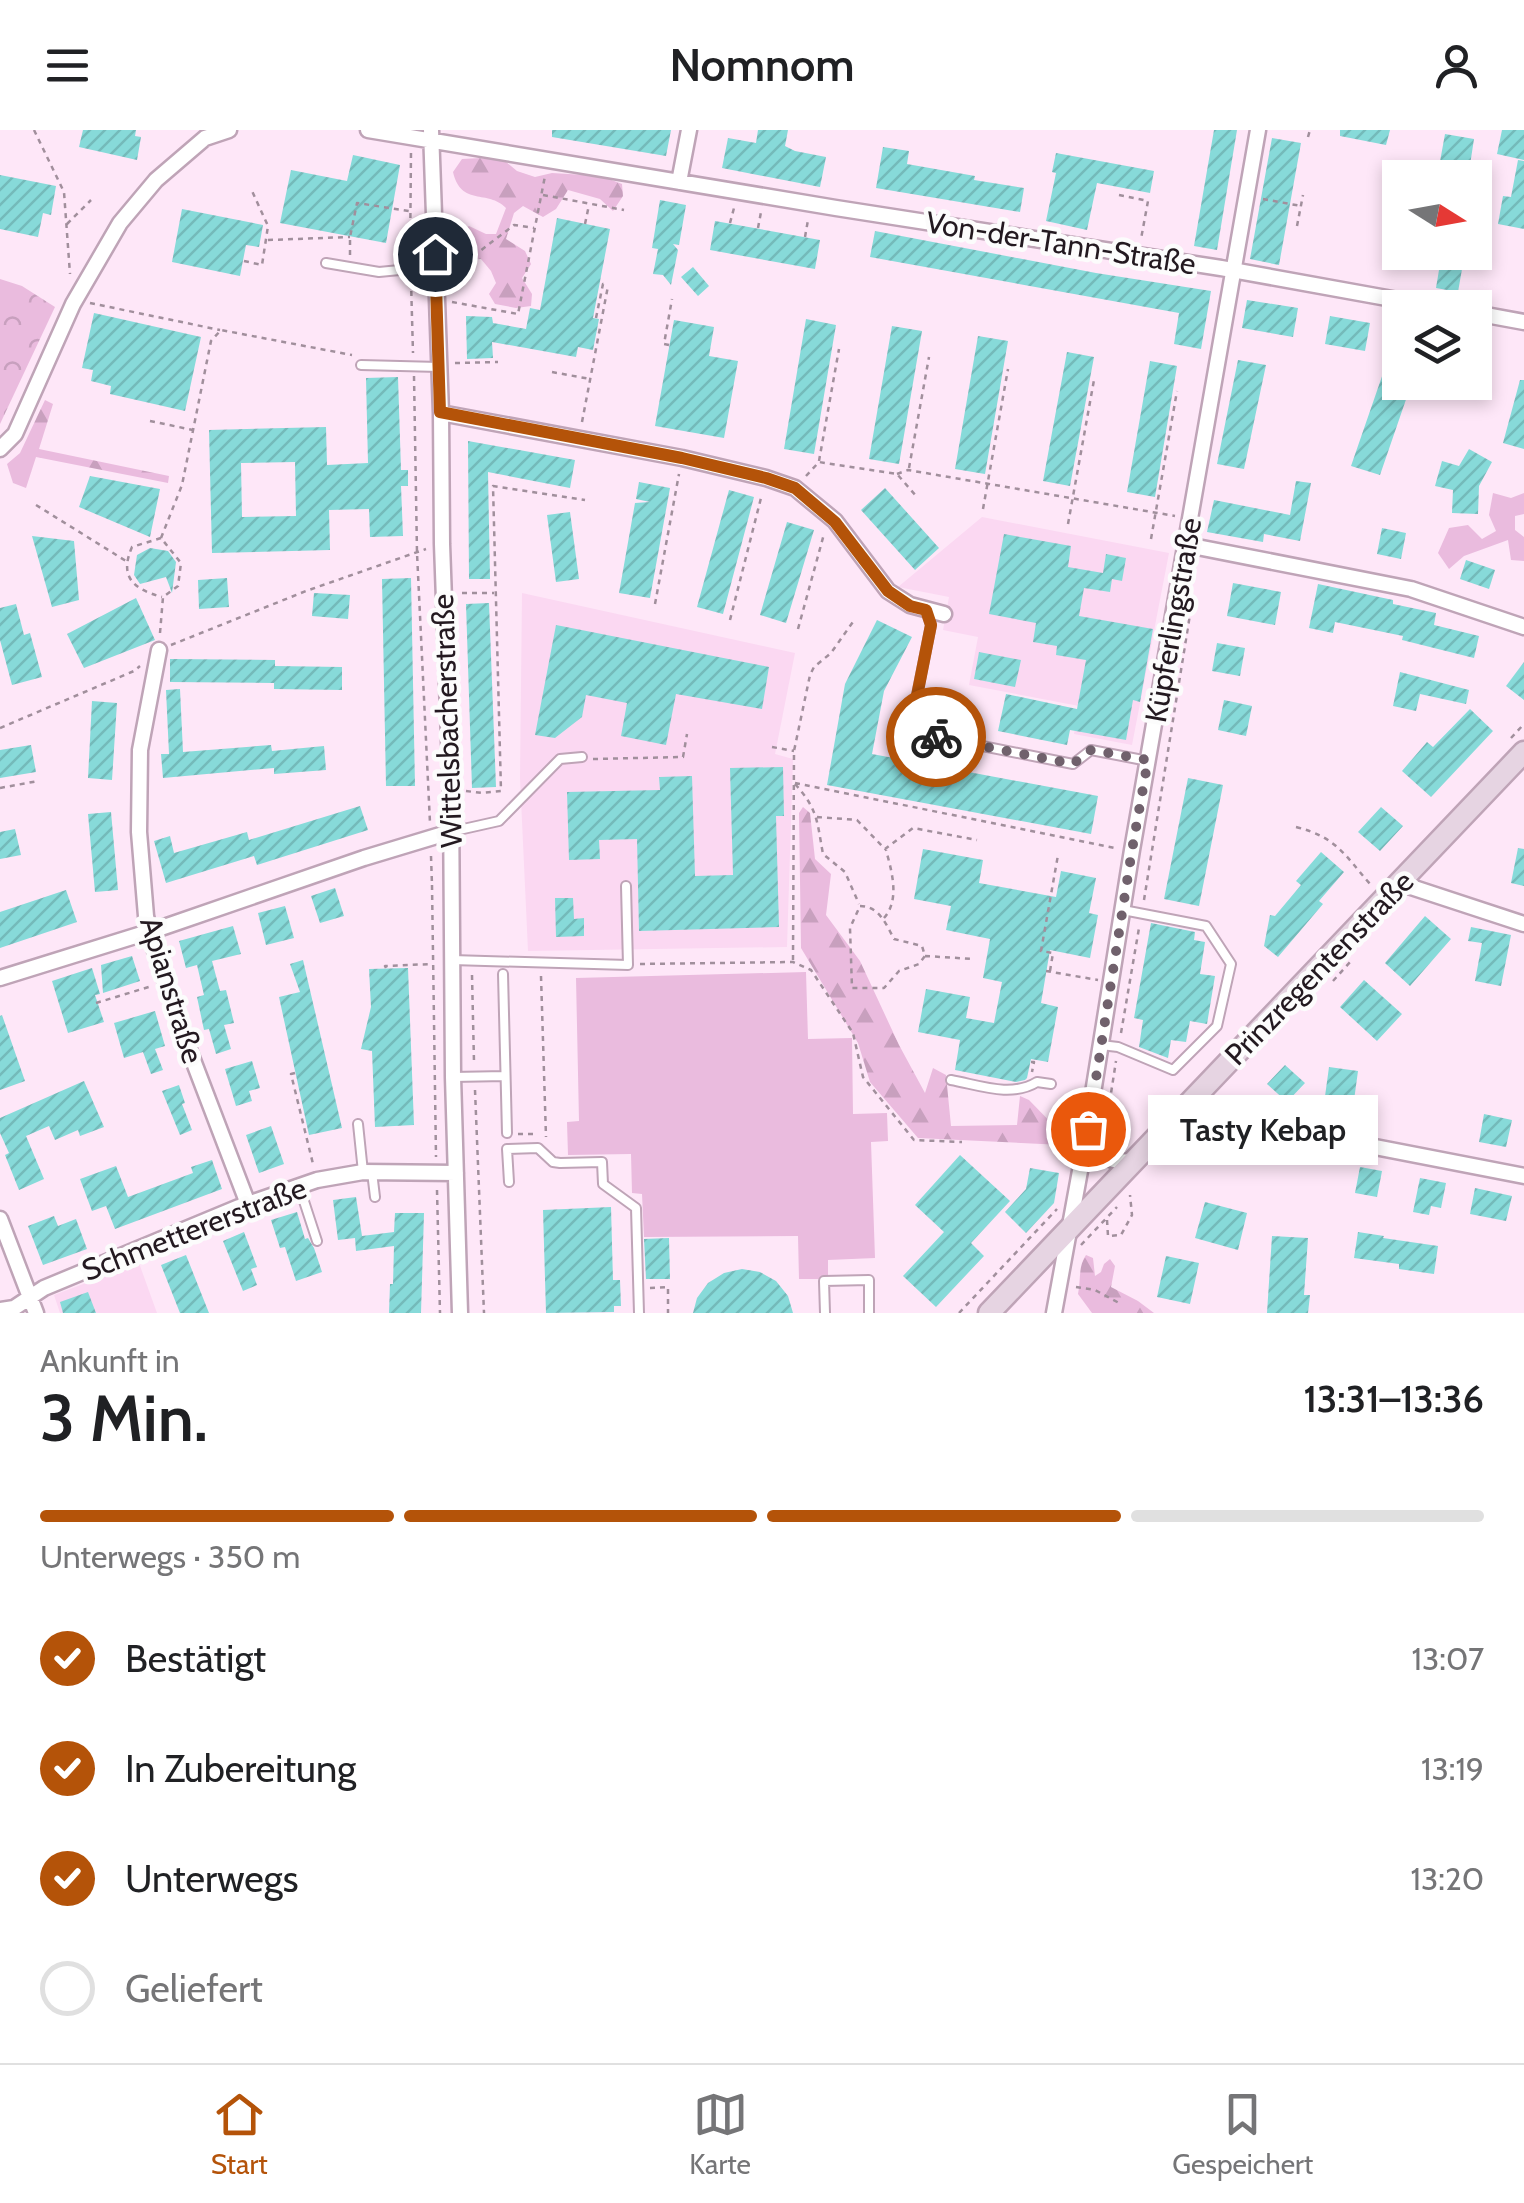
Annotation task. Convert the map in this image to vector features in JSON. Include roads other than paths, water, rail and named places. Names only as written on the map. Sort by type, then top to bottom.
[{"type":"main road","name":"Prinzregentenstraße","points":[[990,1313],[1524,752]]},
{"type":"street","points":[[0,450],[15,434],[72,304],[120,223],[156,180],[204,134],[230,130]]},
{"type":"street","name":"Von-der-Tann-Straße","points":[[368,130],[431,135],[548,160],[1382,297]]},
{"type":"street","points":[[679,182],[689,130]]},
{"type":"street","name":"Küpferlingstraße","points":[[1054,1313],[1258,130]]},
{"type":"street","name":"Wittelsbacherstraße","points":[[431,135],[451,796],[460,1313]]},
{"type":"street","points":[[1492,316],[1524,322]]},
{"type":"street","points":[[440,412],[682,458],[795,488],[835,522],[888,591],[910,606],[944,614]]},
{"type":"street","points":[[1187,545],[1411,589],[1524,627]]},
{"type":"street","name":"Apianstraße","points":[[159,650],[140,750],[139,832],[148,931],[248,1204]]},
{"type":"street","points":[[0,978],[450,832]]},
{"type":"street","points":[[1399,883],[1524,924]]},
{"type":"street","points":[[1184,1110],[1524,1176]]},
{"type":"street","points":[[1088,1129],[1094,1148],[1104,1156],[1118,1162],[1135,1161]]},
{"type":"street","name":"Schmettererstraße","points":[[0,1310],[14,1308],[44,1288],[316,1180],[336,1168],[456,1173]]},
{"type":"street","points":[[0,1219],[36,1313]]},
{"type":"lane","points":[[326,263],[380,272],[436,271]]},
{"type":"lane","points":[[361,360],[414,367],[439,364]]},
{"type":"lane","points":[[926,610],[931,625],[913,716],[922,734],[1073,764],[1091,750],[1148,760]]},
{"type":"lane","points":[[450,832],[499,821],[560,759],[582,757]]},
{"type":"lane","points":[[452,960],[628,965],[626,886]]},
{"type":"lane","points":[[1101,1045],[1118,1047],[1173,1070],[1217,1026],[1231,964],[1206,926],[1123,910]]},
{"type":"lane","points":[[503,974],[506,1133]]},
{"type":"lane","points":[[453,1077],[506,1076]]},
{"type":"lane","points":[[951,1080],[1006,1091],[1026,1089],[1037,1082],[1050,1084]]},
{"type":"lane","points":[[358,1124],[374,1197]]},
{"type":"lane","points":[[508,1182],[507,1150],[538,1148],[553,1162],[602,1162],[603,1184],[636,1208],[638,1313]]},
{"type":"lane","points":[[299,1186],[317,1241]]},
{"type":"lane","points":[[824,1313],[824,1281],[869,1280],[869,1313]]},
{"type":"place","name":"Tasty Kebap","points":[[1088,1129]]}]
